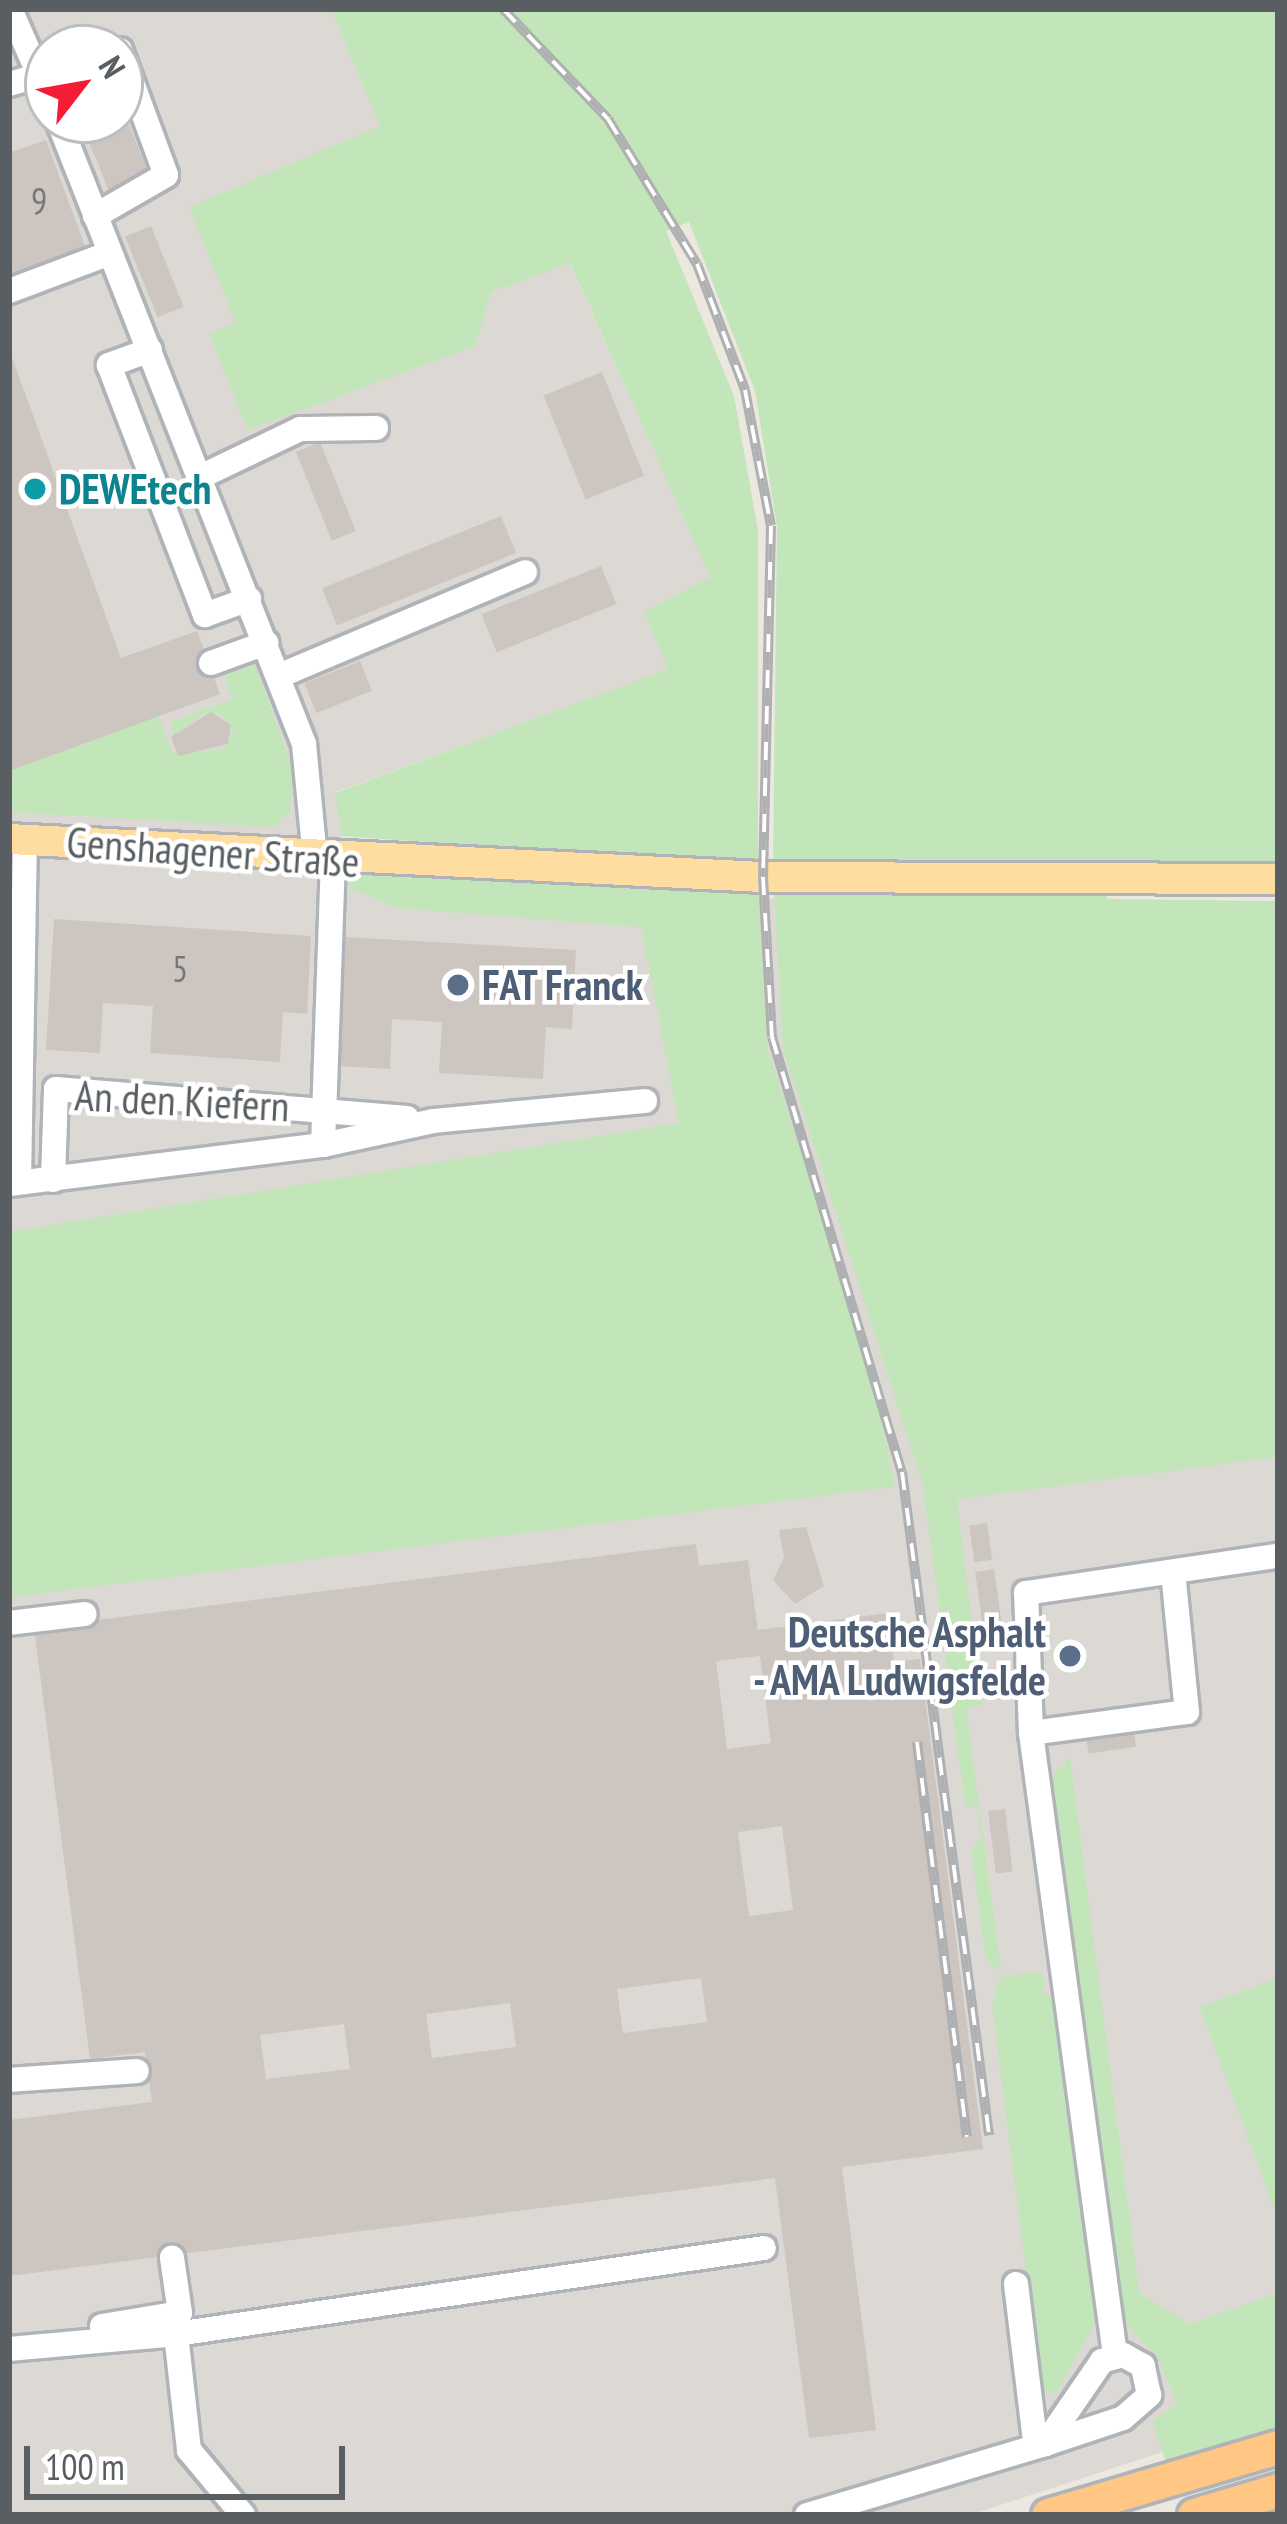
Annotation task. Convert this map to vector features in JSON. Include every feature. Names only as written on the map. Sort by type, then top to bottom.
[{"type":"highway","points":[[1048,2515],[1278,2447]]},
{"type":"highway","points":[[1194,2515],[1278,2490]]},
{"type":"main road","name":"Genshagener Straße","points":[[17,840],[417,864],[1278,879]]},
{"type":"street","points":[[10,9],[24,40]]},
{"type":"street","points":[[95,216],[166,175],[144,115]]},
{"type":"street","points":[[67,144],[304,744],[324,858],[321,1109]]},
{"type":"street","points":[[9,291],[110,253]]},
{"type":"street","points":[[150,350],[109,365],[205,616],[249,599]]},
{"type":"street","points":[[200,477],[300,429],[376,428]]},
{"type":"street","points":[[279,676],[525,572]]},
{"type":"street","points":[[212,663],[266,643]]},
{"type":"street","name":"An den Kiefern","points":[[17,840],[22,910],[14,1182],[323,1145],[433,1120],[645,1101]]},
{"type":"street","name":"An den Kiefern","points":[[53,1180],[56,1088],[433,1120]]},
{"type":"street","name":"An den Kiefern","points":[[321,1109],[323,1145]]},
{"type":"street","points":[[1115,2355],[1031,1733],[1026,1592],[1278,1556]]},
{"type":"street","points":[[1031,1733],[1187,1712],[1173,1572]]},
{"type":"street","points":[[9,1623],[84,1614]]},
{"type":"street","points":[[9,2080],[137,2071]]},
{"type":"street","points":[[9,2349],[176,2334],[764,2248]]},
{"type":"street","points":[[49,2345],[180,2313],[172,2258]]},
{"type":"street","points":[[1016,2284],[1034,2433],[1046,2444]]},
{"type":"street","points":[[176,2334],[188,2450],[243,2515]]},
{"type":"street","points":[[1046,2444],[1081,2388],[1115,2355]]},
{"type":"street","points":[[807,2515],[1046,2444],[1141,2408],[1150,2387],[1143,2366],[1115,2355]]},
{"type":"street","points":[[1081,2388],[1082,2418],[1106,2424]]},
{"type":"shaded area","points":[[9,9],[331,9],[456,305],[569,262],[711,578],[669,669],[336,792],[344,852],[9,832]]},
{"type":"shaded area","points":[[9,851],[1278,930],[1278,2414],[970,2515],[9,2515]]},
{"type":"green space","points":[[331,9],[1278,9],[1278,865],[773,867],[777,527],[755,391],[689,222],[666,231],[734,396],[758,530],[758,866],[342,836],[335,793],[668,669],[644,612],[710,577],[570,263],[491,292],[475,346],[248,430],[209,334],[236,323],[189,207],[380,126]]},
{"type":"green space","points":[[254,659],[294,776],[289,812],[274,827],[9,812],[9,771],[159,716],[172,753],[224,749],[232,731],[221,714],[205,713],[174,736],[169,723],[232,699],[222,670]]},
{"type":"green space","points":[[346,869],[758,887],[767,1048],[871,1367],[895,1487],[9,1597],[9,1232],[679,1123],[641,927],[396,908],[349,887]]},
{"type":"green space","points":[[1102,889],[1108,899],[1278,901],[1278,1457],[957,1499],[982,1705],[966,1708],[1001,1970],[986,1960],[971,1849],[981,1840],[977,1808],[965,1805],[923,1485],[783,1048],[774,891]]},
{"type":"green space","points":[[1070,1757],[1139,2293],[1190,2324],[1278,2293],[1278,2430],[1167,2466],[1152,2421],[1177,2403],[1158,2358],[1117,2314],[1051,1777]]},
{"type":"green space","points":[[1042,1971],[1044,1995],[1054,1995],[1098,2318],[1055,2395],[1041,2388],[992,2006],[1000,1977]]},
{"type":"green space","points":[[1278,1978],[1278,2219],[1200,2007]]},
{"type":"building","points":[[47,144],[86,249],[9,277],[9,153]]},
{"type":"building","points":[[90,144],[137,144],[149,174],[109,191]]},
{"type":"building","points":[[151,226],[184,307],[158,317],[125,236]]},
{"type":"building","name":"DEWEtech","points":[[9,349],[121,658],[197,631],[220,694],[9,771]]},
{"type":"building","points":[[602,372],[644,476],[586,499],[544,396]]},
{"type":"building","points":[[320,442],[356,531],[332,541],[296,452]]},
{"type":"building","points":[[501,516],[516,553],[337,625],[322,588]]},
{"type":"building","points":[[601,566],[616,604],[497,652],[481,614]]},
{"type":"building","points":[[360,661],[372,691],[316,713],[304,683]]},
{"type":"building","points":[[211,712],[231,725],[228,744],[178,756],[171,737]]},
{"type":"building","points":[[54,919],[311,936],[307,1014],[283,1012],[280,1062],[150,1053],[153,1006],[103,1003],[100,1053],[46,1050]]},
{"type":"building","name":"FAT Franck","points":[[344,937],[576,950],[572,1029],[546,1027],[543,1079],[439,1073],[442,1022],[392,1019],[390,1069],[337,1066]]},
{"type":"building","points":[[987,1523],[992,1560],[974,1562],[969,1526]]},
{"type":"building","points":[[806,1527],[824,1586],[795,1604],[773,1580],[784,1557],[779,1530]]},
{"type":"building","points":[[696,1544],[699,1566],[748,1560],[758,1630],[888,1613],[894,1662],[920,1659],[983,2149],[842,2167],[876,2430],[809,2438],[775,2178],[9,2276],[9,2120],[152,2102],[145,2052],[90,2059],[34,1628]],"holes":[[[760,1656],[771,1743],[727,1749],[716,1661]],[[782,1826],[793,1910],[749,1916],[738,1832]],[[701,1978],[707,2022],[623,2033],[617,1989]],[[510,2003],[516,2047],[432,2058],[426,2014]],[[344,2024],[350,2069],[266,2079],[260,2035]]]},
{"type":"building","points":[[994,1569],[1003,1636],[985,1639],[975,1572]]},
{"type":"building","points":[[1134,1732],[1136,1747],[1089,1754],[1086,1739]]},
{"type":"building","points":[[1005,1809],[1013,1872],[996,1874],[988,1811]]},
{"type":"railway","points":[[503,9],[608,119],[697,264],[745,390],[771,526],[763,877],[772,1037],[902,1472],[989,2135]]},
{"type":"railway","points":[[917,1742],[967,2137]]},
{"type":"place","name":"DEWEtech","points":[[35,489]]},
{"type":"place","name":"FAT Franck","points":[[458,985]]},
{"type":"place","name":"Deutsche Asphalt - AMA Ludwigsfelde","points":[[1070,1656]]}]
